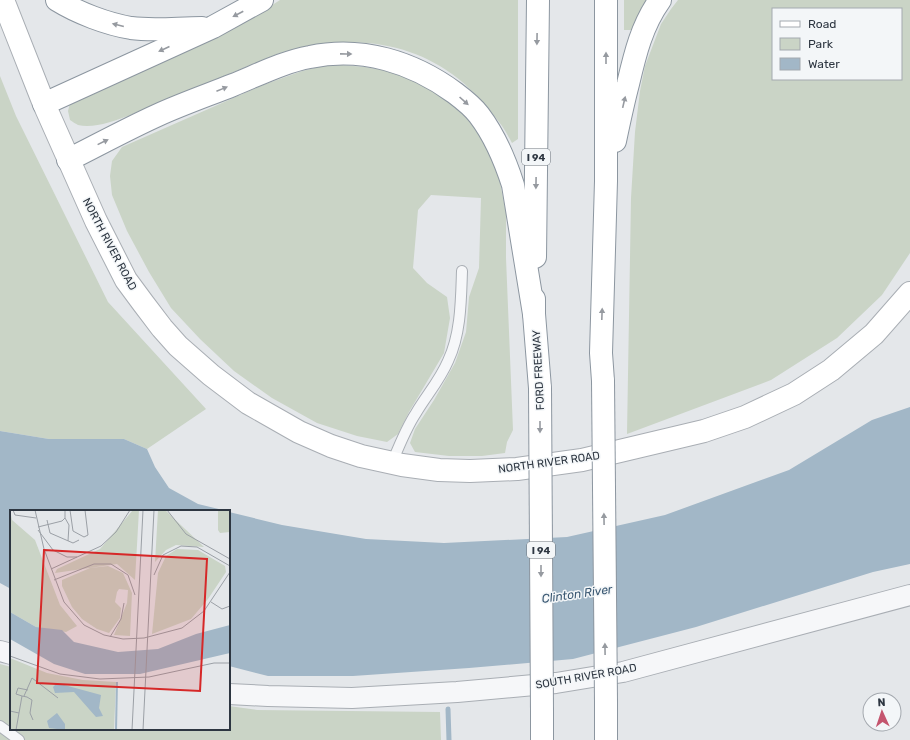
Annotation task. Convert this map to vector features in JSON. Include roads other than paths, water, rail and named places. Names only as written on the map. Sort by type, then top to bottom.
[{"type":"main road","name":"NORTH RIVER ROAD","points":[[3,0],[44,104],[96,221],[126,280],[162,328],[178,346],[211,375],[248,403],[299,432],[331,446],[361,456],[439,470],[470,471],[517,469],[582,460],[704,431],[745,417],[794,394],[831,370],[874,334],[910,292]]},
{"type":"main road","points":[[57,0],[78,12],[131,28],[158,29],[213,27]]},
{"type":"main road","points":[[44,104],[213,27],[262,0]]},
{"type":"main road","name":"FORD FREEWAY","points":[[538,0],[534,314],[540,388],[542,740]]},
{"type":"main road","points":[[606,0],[606,181],[601,353],[603,381],[606,740]]},
{"type":"main road","points":[[606,181],[634,58],[641,34],[660,0]]},
{"type":"main road","points":[[68,160],[158,115],[286,64],[310,57],[334,54],[360,55],[378,57],[403,64],[425,74],[460,97],[478,114],[499,147],[508,168],[513,186],[534,314]]},
{"type":"street","name":"SOUTH RIVER ROAD","points":[[230,694],[352,698],[456,692],[556,683],[623,672],[910,595]]},
{"type":"street","points":[[0,651],[10,654]]},
{"type":"lane","points":[[392,462],[414,414],[449,361],[460,316],[462,271]]},
{"type":"lane","points":[[0,726],[19,740]]},
{"type":"water","name":"Clinton River","points":[[910,407],[910,564],[873,572],[696,627],[573,659],[353,676],[268,676],[230,666],[230,512],[282,525],[366,539],[444,543],[567,537],[665,515],[789,470],[872,420]]},
{"type":"water","points":[[0,431],[49,439],[124,439],[147,449],[155,467],[169,488],[198,504],[223,510],[10,510],[10,588],[0,583]]},
{"type":"waterway","points":[[448,709],[449,740]]}]
